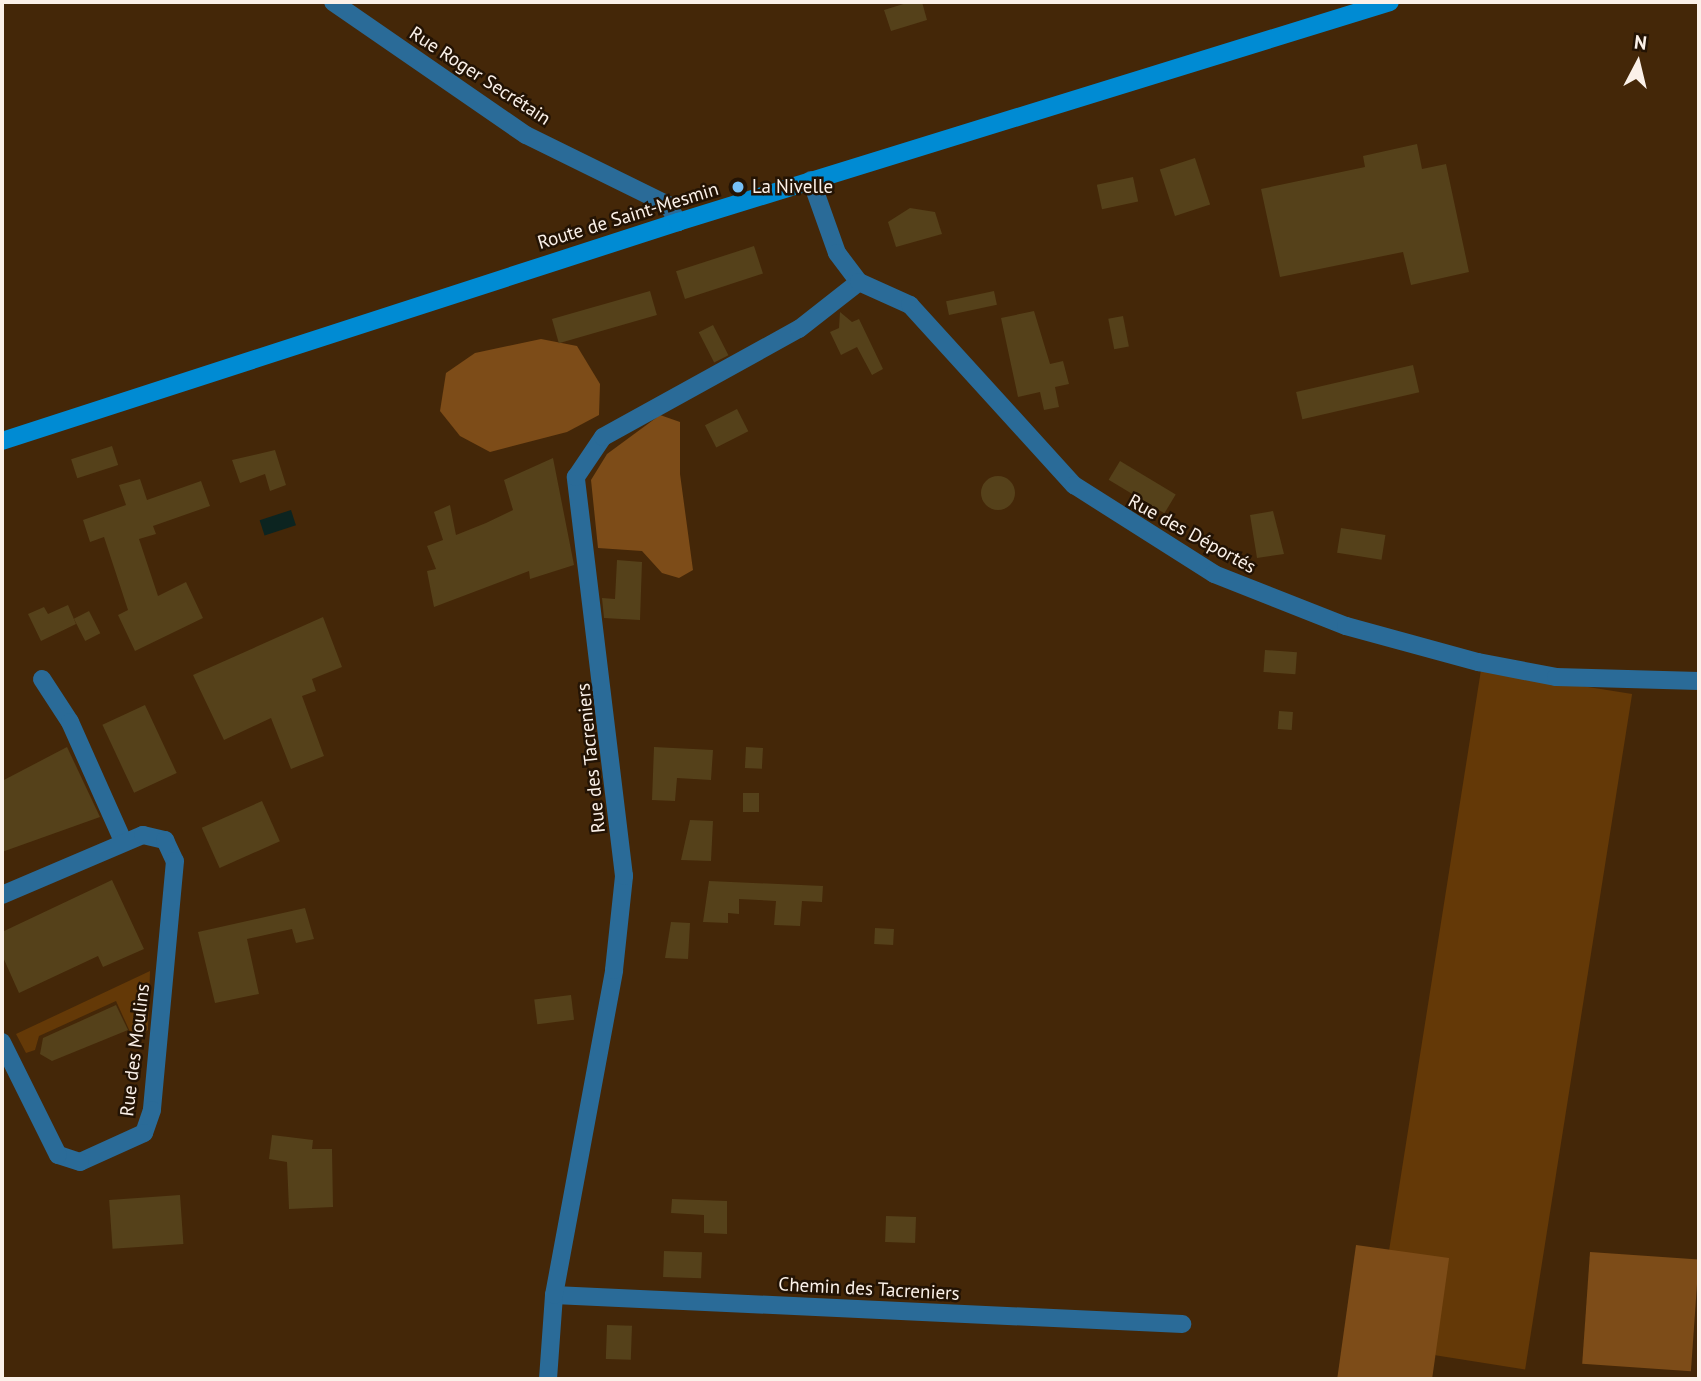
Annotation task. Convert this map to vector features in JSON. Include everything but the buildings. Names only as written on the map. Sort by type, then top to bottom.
[{"type":"main road","name":"Route de Saint-Mesmin","points":[[2,441],[678,222],[1390,2]]},
{"type":"street","name":"Rue Roger Secrétain","points":[[333,2],[526,135],[668,205],[678,222]]},
{"type":"street","name":"Rue des Déportés","points":[[811,180],[837,253],[859,282],[910,305],[1074,485],[1214,574],[1346,626],[1478,662],[1556,677],[1699,681]]},
{"type":"street","name":"Rue des Tacreniers","points":[[548,1379],[554,1295],[614,970],[624,876],[576,477],[603,437],[799,329],[859,282]]},
{"type":"street","points":[[42,679],[70,722],[123,841]]},
{"type":"street","name":"Rue des Moulins","points":[[2,895],[123,841],[157,836],[175,861],[150,1124],[93,1158],[58,1155],[2,1042]]},
{"type":"street","name":"Chemin des Tacreniers","points":[[554,1295],[1182,1324]]},
{"type":"shaded area","points":[[541,339],[577,346],[600,384],[599,415],[567,432],[490,452],[460,436],[440,411],[446,373],[475,353]]},
{"type":"shaded area","points":[[660,415],[680,422],[680,474],[693,570],[679,578],[662,573],[642,551],[598,548],[591,480],[607,454]]},
{"type":"shaded area","points":[[1481,670],[1632,694],[1525,1370],[1374,1346]]},
{"type":"shaded area","points":[[150,971],[148,1030],[139,1036],[132,1036],[116,1001],[39,1036],[35,1050],[26,1053],[16,1034]]},
{"type":"shaded area","points":[[1356,1245],[1449,1258],[1432,1379],[1337,1378]]},
{"type":"shaded area","points":[[1590,1252],[1699,1260],[1691,1371],[1582,1364]]},
{"type":"water","points":[[291,510],[296,525],[265,535],[260,520]]},
{"type":"place","name":"La Nivelle","points":[[738,187]]}]
